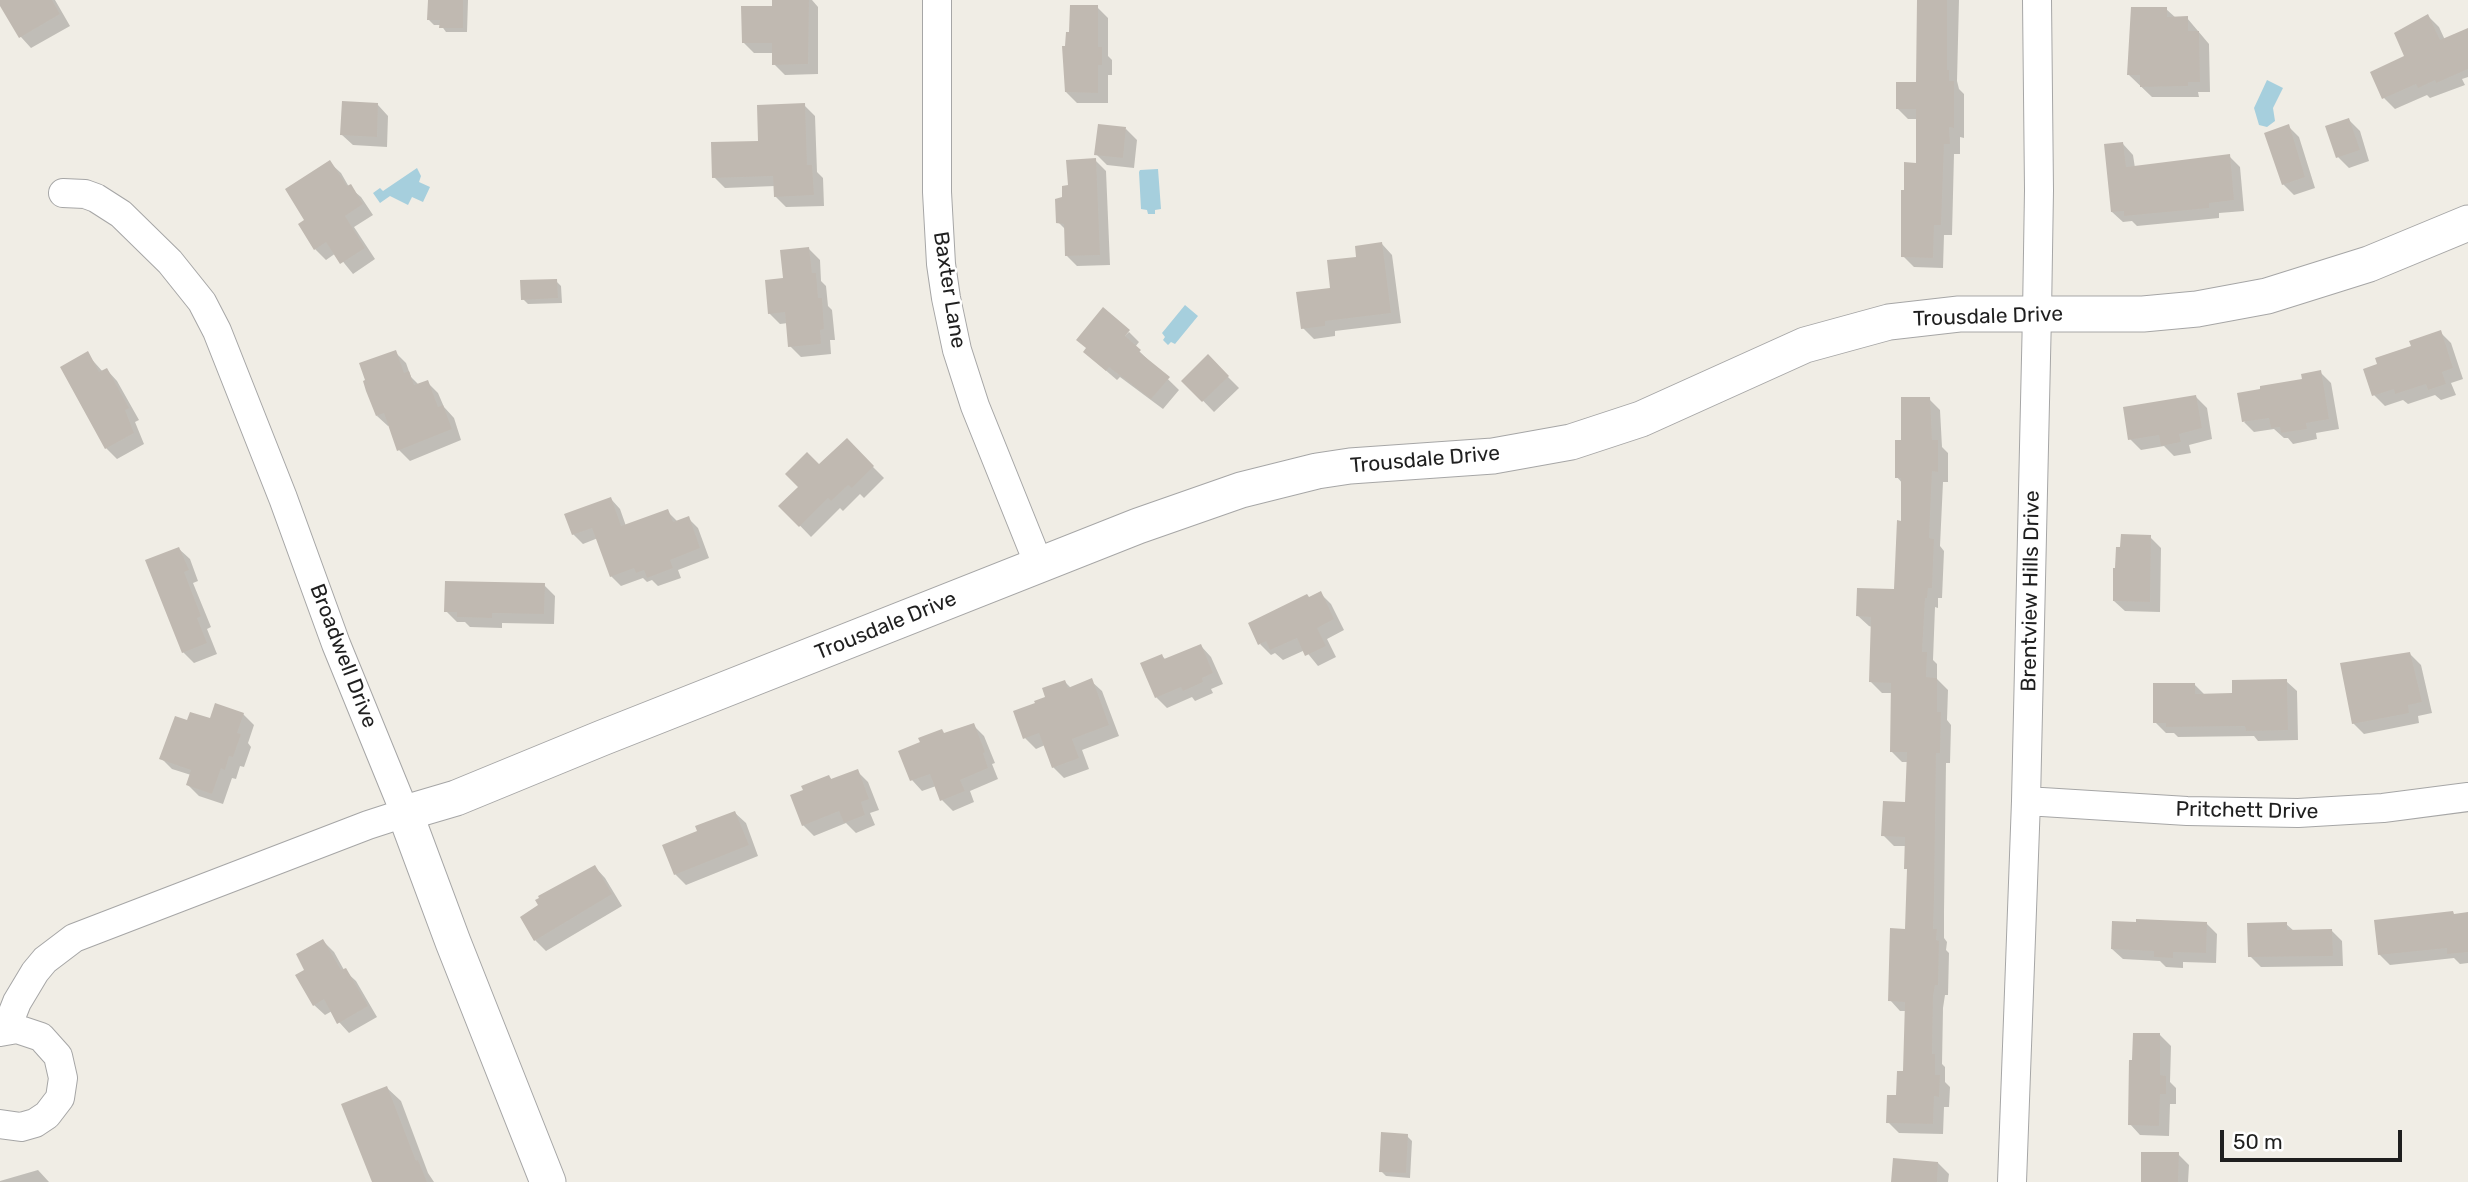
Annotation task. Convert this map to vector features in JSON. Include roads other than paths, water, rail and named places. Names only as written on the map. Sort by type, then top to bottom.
[{"type":"street","name":"Baxter Lane","points":[[936,0],[937,192],[941,264],[946,298],[957,350],[975,406],[1039,565]]},
{"type":"street","name":"Brentview Hills Drive","points":[[2011,1182],[2026,801],[2037,314],[2037,0]]},
{"type":"street","name":"Broadwell Drive","points":[[63,193],[85,194],[121,214],[170,262],[202,302],[217,331],[269,461],[336,644],[405,813],[548,1182]]},
{"type":"street","name":"Trousdale Drive","points":[[405,813],[456,798],[1193,506],[1290,477],[1350,466],[1493,456],[1546,448],[1648,416],[1805,345],[1869,326],[1938,316],[2120,315],[2169,312],[2225,305],[2267,296],[2361,267],[2468,223]]},
{"type":"street","name":"Pritchett Drive","points":[[2026,801],[2188,811],[2298,814],[2383,808],[2468,797]]},
{"type":"street","points":[[0,1124],[21,1127],[35,1123],[47,1115],[60,1098],[64,1078],[58,1055],[48,1042],[24,1030],[3,1031],[17,1002],[45,960],[74,939],[405,813]]},
{"type":"water","points":[[2267,80],[2283,88],[2273,108],[2275,121],[2267,127],[2259,125],[2254,108]]},
{"type":"water","points":[[417,168],[421,176],[419,182],[430,187],[423,202],[412,197],[408,205],[390,196],[380,203],[373,193],[380,188],[383,191]]},
{"type":"water","points":[[1158,169],[1161,209],[1155,210],[1155,214],[1148,214],[1147,210],[1141,209],[1139,172]]},
{"type":"water","points":[[1185,305],[1198,316],[1175,344],[1171,342],[1168,345],[1163,340],[1165,337],[1162,333]]}]
